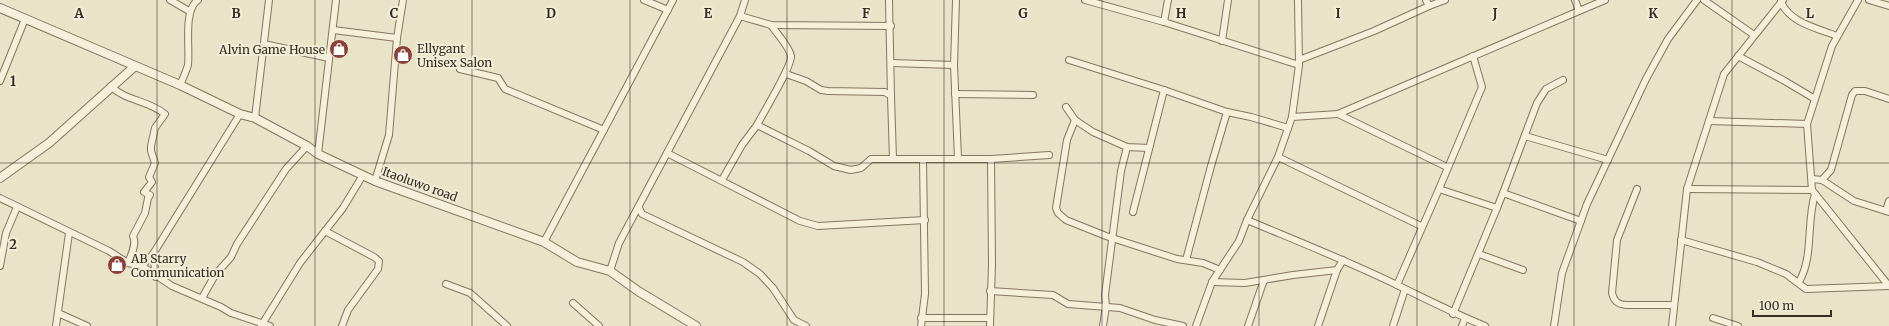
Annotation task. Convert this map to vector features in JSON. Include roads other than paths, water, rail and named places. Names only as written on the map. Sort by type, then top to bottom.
[{"type":"street","points":[[170,0],[189,11]]},
{"type":"street","points":[[180,85],[186,74],[188,64],[189,11],[193,3],[198,0]]},
{"type":"street","points":[[255,118],[269,0]]},
{"type":"street","points":[[318,154],[336,0]]},
{"type":"street","points":[[375,181],[389,135],[397,38],[403,0]]},
{"type":"street","points":[[644,0],[668,10]]},
{"type":"street","points":[[544,242],[673,0]]},
{"type":"street","points":[[610,271],[619,244],[740,16],[745,0]]},
{"type":"street","points":[[889,0],[891,26],[893,159]]},
{"type":"street","points":[[956,0],[954,65],[958,158]]},
{"type":"street","points":[[1085,0],[1164,22],[1199,35],[1299,62],[1446,0]]},
{"type":"street","points":[[1164,22],[1168,0]]},
{"type":"street","points":[[1222,41],[1228,0]]},
{"type":"street","points":[[1196,326],[1212,282],[1239,241],[1247,220],[1278,157],[1292,116],[1299,62],[1298,0]]},
{"type":"street","points":[[1426,0],[1429,6]]},
{"type":"street","points":[[1575,0],[1579,11]]},
{"type":"street","points":[[1292,116],[1338,114],[1605,0]]},
{"type":"street","points":[[1554,326],[1562,273],[1581,221],[1646,79],[1668,39],[1697,0]]},
{"type":"street","points":[[1704,0],[1754,34]]},
{"type":"street","points":[[1799,282],[1803,275],[1808,252],[1814,192],[1807,124],[1837,36],[1858,0]]},
{"type":"street","points":[[1870,0],[1889,6]]},
{"type":"street","points":[[1672,326],[1687,189],[1724,74],[1754,34],[1782,1]]},
{"type":"street","points":[[1782,1],[1785,10],[1794,19],[1837,36]]},
{"type":"street","name":"Itaoluwo road","points":[[0,8],[134,67],[180,85],[240,114],[255,118],[318,154],[375,181],[544,242],[577,262],[610,271],[638,291],[696,326]]},
{"type":"street","points":[[740,16],[771,25],[891,26]]},
{"type":"street","points":[[0,81],[25,19]]},
{"type":"street","points":[[722,180],[742,145],[757,125],[786,74],[791,58],[790,53],[771,25]]},
{"type":"street","points":[[333,30],[397,38]]},
{"type":"street","points":[[264,44],[329,58]]},
{"type":"street","points":[[1397,285],[1421,226],[1439,189],[1447,166],[1482,87],[1473,56]]},
{"type":"street","points":[[1738,56],[1815,99]]},
{"type":"street","points":[[1069,60],[1164,90],[1227,112],[1251,116],[1288,128]]},
{"type":"street","points":[[891,63],[954,65]]},
{"type":"street","points":[[0,178],[49,142],[134,67]]},
{"type":"street","points":[[460,69],[498,78],[505,89],[604,130]]},
{"type":"street","points":[[786,74],[806,81],[821,90],[885,92],[891,96]]},
{"type":"street","points":[[1453,314],[1479,254],[1537,103],[1546,89],[1563,80]]},
{"type":"street","points":[[111,86],[121,95],[141,100],[165,114],[155,128],[150,150],[155,163],[149,177],[152,182],[144,192],[150,196],[148,198],[145,213],[133,236],[135,240],[128,262]]},
{"type":"street","points":[[1133,212],[1164,90]]},
{"type":"street","points":[[1822,180],[1832,170],[1852,95],[1855,91],[1865,91],[1889,99]]},
{"type":"street","points":[[955,94],[1033,95]]},
{"type":"street","points":[[1066,107],[1075,120],[1093,132],[1127,148],[1149,148]]},
{"type":"street","points":[[1186,260],[1210,166],[1227,112]]},
{"type":"street","points":[[142,266],[153,254],[240,114]]},
{"type":"street","points":[[1338,114],[1447,166]]},
{"type":"street","points":[[1075,120],[1066,140],[1056,208],[1058,213],[1066,220],[1113,237],[1177,259],[1203,263],[1220,270]]},
{"type":"street","points":[[1709,121],[1807,124]]},
{"type":"street","points":[[757,125],[809,151],[834,166],[851,170],[861,168],[871,159],[992,159],[1049,155]]},
{"type":"street","points":[[1525,136],[1608,160]]},
{"type":"street","points":[[202,298],[215,275],[231,257],[237,244],[286,169],[306,146]]},
{"type":"street","points":[[1103,326],[1106,306],[1105,295],[1122,171],[1127,148]]},
{"type":"street","points":[[667,153],[800,221],[818,226],[925,220]]},
{"type":"street","points":[[1278,157],[1421,226]]},
{"type":"street","points":[[990,326],[992,159]]},
{"type":"street","points":[[921,326],[925,294],[923,160]]},
{"type":"street","points":[[261,324],[300,264],[343,208],[362,175]]},
{"type":"street","points":[[1812,179],[1822,180],[1854,201],[1888,211],[1889,201]]},
{"type":"street","points":[[1439,189],[1497,208]]},
{"type":"street","points":[[1637,189],[1617,240],[1612,293],[1614,300],[1619,304],[1626,305],[1674,305]]},
{"type":"street","points":[[1687,189],[1814,192]]},
{"type":"street","points":[[1814,192],[1889,286]]},
{"type":"street","points":[[1503,193],[1581,221]]},
{"type":"street","points":[[0,198],[69,233],[109,250],[128,262],[142,266],[156,277],[172,286],[202,298],[230,313],[270,326]]},
{"type":"street","points":[[0,266],[6,233],[18,207]]},
{"type":"street","points":[[639,208],[642,214],[743,262],[760,274],[779,295],[794,320],[806,326]]},
{"type":"street","points":[[1247,220],[1342,260],[1397,285],[1453,314],[1485,326]]},
{"type":"street","points":[[326,231],[379,261],[378,268],[348,310],[342,326]]},
{"type":"street","points":[[56,326],[69,233]]},
{"type":"street","points":[[1681,240],[1757,262],[1786,274],[1799,282],[1806,289],[1889,286]]},
{"type":"street","points":[[153,254],[156,277]]},
{"type":"street","points":[[1479,254],[1523,270]]},
{"type":"street","points":[[1318,326],[1337,270],[1342,260]]},
{"type":"street","points":[[1212,282],[1245,283],[1337,270]]},
{"type":"street","points":[[1248,326],[1264,280]]},
{"type":"street","points":[[446,284],[470,293],[507,326]]},
{"type":"street","points":[[1393,326],[1405,289]]},
{"type":"street","points":[[990,290],[1053,296],[1068,304],[1120,308],[1155,320],[1183,326]]},
{"type":"street","points":[[573,303],[599,326]]},
{"type":"street","points":[[58,313],[87,326]]},
{"type":"street","points":[[921,318],[990,318]]},
{"type":"street","points":[[1462,326],[1465,318]]},
{"type":"street","points":[[1713,318],[1738,326]]},
{"type":"place","name":"Alvin Game House","points":[[339,49]]},
{"type":"place","name":"Ellygant Unisex Salon","points":[[403,55]]},
{"type":"place","name":"AB Starry Communication","points":[[117,265]]}]
